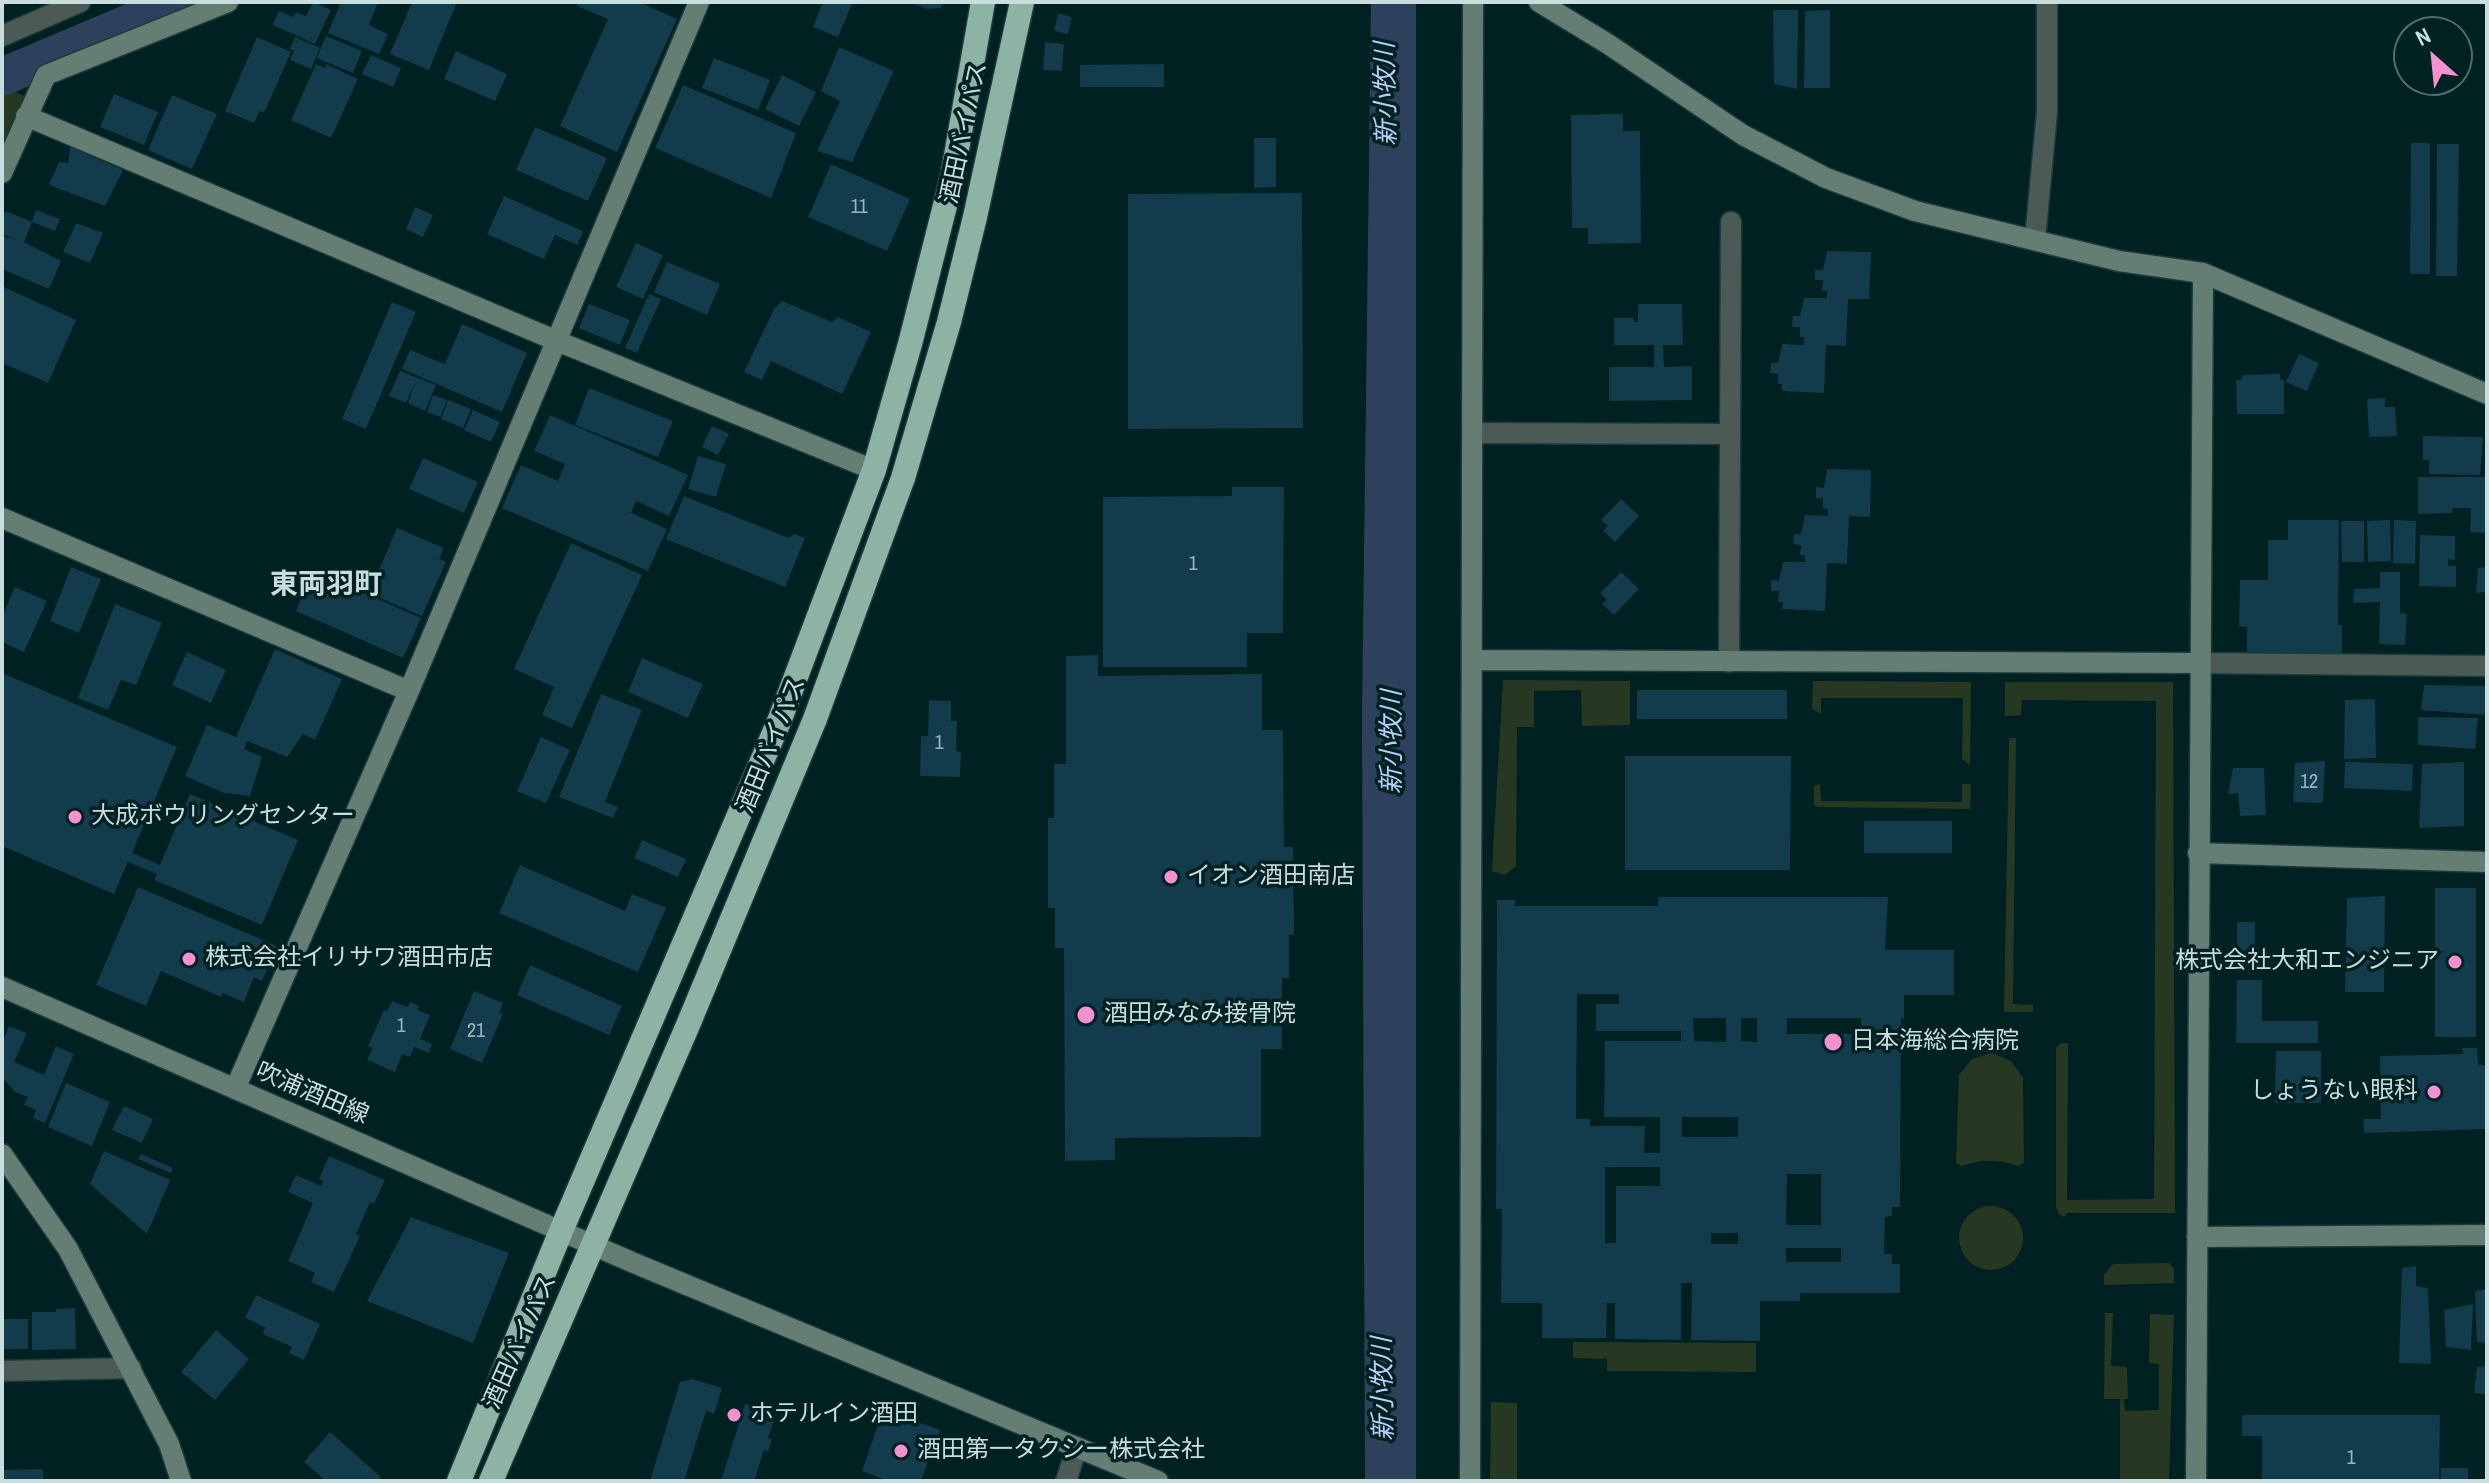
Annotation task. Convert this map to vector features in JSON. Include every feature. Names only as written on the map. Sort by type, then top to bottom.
[{"type":"highway","name":"酒田バイパス","points":[[459,1481],[561,1231],[780,719],[874,470],[952,178],[983,2]]},
{"type":"highway","name":"酒田バイパス","points":[[491,1481],[688,1025],[815,719],[903,478],[953,307],[1022,2]]},
{"type":"street","points":[[2,36],[80,2]]},
{"type":"street","points":[[2,173],[46,75],[228,2]]},
{"type":"street","points":[[235,1089],[409,691],[699,2]]},
{"type":"street","points":[[1470,1481],[1473,2]]},
{"type":"street","points":[[1539,2],[1608,44],[1743,135],[1795,164],[1869,196],[1915,211],[2119,261],[2203,273],[2487,394]]},
{"type":"street","points":[[2035,240],[2047,112],[2047,2]]},
{"type":"street","points":[[26,116],[557,341],[874,470]]},
{"type":"street","points":[[1729,662],[1731,222]]},
{"type":"street","points":[[2196,1481],[2203,273]]},
{"type":"street","points":[[1472,433],[1730,434]]},
{"type":"street","points":[[2,518],[409,691]]},
{"type":"street","points":[[1472,660],[2487,666]]},
{"type":"street","points":[[2198,853],[2487,862]]},
{"type":"street","name":"吹浦酒田線","points":[[5,989],[561,1231],[1158,1481]]},
{"type":"street","points":[[2,1154],[68,1249],[169,1444],[181,1481]]},
{"type":"street","points":[[2197,1237],[2487,1235]]},
{"type":"street","points":[[2,1371],[131,1368]]},
{"type":"street","points":[[1066,1481],[1077,1447]]},
{"type":"green space","points":[[7,81],[14,91],[26,97],[2,153],[2,85]]},
{"type":"green space","points":[[1503,680],[1630,681],[1630,725],[1582,726],[1581,690],[1534,691],[1534,727],[1517,727],[1516,866],[1505,875],[1492,871]]},
{"type":"green space","points":[[1813,681],[1971,682],[1970,765],[1962,759],[1963,698],[1821,698],[1821,714],[1812,709]]},
{"type":"green space","points":[[2005,682],[2173,682],[2175,1213],[2067,1213],[2064,1217],[2056,1207],[2056,1048],[2061,1043],[2068,1043],[2067,1200],[2154,1199],[2156,701],[2022,700],[2021,715],[2005,716]]},
{"type":"green space","points":[[2009,738],[2016,738],[2013,1004],[2033,1005],[2033,1012],[2004,1012]]},
{"type":"green space","points":[[1820,783],[1821,801],[1962,802],[1962,784],[1971,784],[1970,809],[1818,807],[1814,805],[1814,786]]},
{"type":"green space","points":[[1992,1053],[2011,1061],[2023,1078],[2024,1163],[2018,1166],[1983,1161],[1962,1166],[1956,1163],[1959,1075],[1972,1059]]},
{"type":"green space","points":[[1991,1206],[2014,1215],[2023,1238],[2014,1261],[1991,1270],[1968,1261],[1959,1238],[1968,1215]]},
{"type":"green space","points":[[2169,1263],[2174,1269],[2174,1283],[2104,1285],[2104,1275],[2113,1264]]},
{"type":"green space","points":[[2105,1313],[2113,1313],[2111,1366],[2127,1367],[2128,1399],[2124,1399],[2125,1411],[2159,1410],[2159,1364],[2149,1363],[2150,1314],[2174,1315],[2169,1481],[2120,1481],[2120,1399],[2104,1399]]},
{"type":"green space","points":[[1573,1342],[1756,1343],[1756,1372],[1607,1371],[1607,1359],[1573,1358]]},
{"type":"green space","points":[[1491,1402],[1517,1403],[1517,1481],[1490,1481]]},
{"type":"water","name":"新小牧川","points":[[1371,2],[1416,2],[1416,1481],[1365,1481],[1362,711]]},
{"type":"building","points":[[313,2],[331,10],[315,44],[273,25],[279,11],[293,17],[296,12],[306,16]]},
{"type":"building","points":[[341,2],[378,2],[369,25],[388,34],[379,54],[328,33]]},
{"type":"building","points":[[412,2],[457,2],[429,70],[390,54]]},
{"type":"building","points":[[578,2],[639,2],[677,19],[617,152],[560,126],[608,19],[577,6]]},
{"type":"building","points":[[823,2],[853,2],[838,37],[813,27]]},
{"type":"building","points":[[910,2],[943,2],[941,8],[927,9]]},
{"type":"building","points":[[1773,10],[1798,10],[1797,89],[1774,84]]},
{"type":"building","points":[[1830,10],[1830,88],[1804,88],[1805,11]]},
{"type":"building","points":[[1058,13],[1072,17],[1068,34],[1054,31]]},
{"type":"building","points":[[326,36],[362,51],[353,73],[317,58]]},
{"type":"building","points":[[257,37],[291,52],[264,113],[260,111],[254,123],[225,111]]},
{"type":"building","points":[[295,37],[320,48],[311,69],[290,60]]},
{"type":"building","points":[[1045,42],[1064,44],[1062,71],[1043,70]]},
{"type":"building","points":[[839,47],[894,71],[852,162],[817,151],[840,101],[821,91]]},
{"type":"building","points":[[456,51],[507,74],[495,101],[444,79]]},
{"type":"building","points":[[371,55],[401,68],[393,87],[362,74]]},
{"type":"building","points":[[714,58],[770,80],[758,110],[702,88]]},
{"type":"building","points":[[316,64],[325,68],[326,64],[358,79],[331,138],[291,120]]},
{"type":"building","points":[[1164,64],[1164,87],[1080,87],[1080,65]]},
{"type":"building","points":[[782,75],[816,92],[799,126],[765,109]]},
{"type":"building","points":[[683,85],[796,133],[771,198],[655,148]]},
{"type":"building","points":[[114,94],[158,112],[144,145],[100,127]]},
{"type":"building","points":[[172,95],[217,114],[192,169],[148,150]]},
{"type":"building","points":[[1623,114],[1623,131],[1640,131],[1641,243],[1588,244],[1588,228],[1572,228],[1571,115]]},
{"type":"building","points":[[535,127],[607,158],[588,201],[516,170]]},
{"type":"building","points":[[1254,138],[1276,138],[1276,187],[1254,188]]},
{"type":"building","points":[[2411,143],[2430,143],[2430,274],[2410,274]]},
{"type":"building","points":[[2437,144],[2459,144],[2457,276],[2436,276]]},
{"type":"building","points":[[70,147],[123,170],[105,206],[49,185],[59,162],[68,163]]},
{"type":"building","points":[[831,164],[910,199],[887,251],[808,217]]},
{"type":"building","points":[[1302,193],[1303,428],[1128,429],[1128,194]]},
{"type":"building","points":[[504,196],[583,231],[577,245],[555,235],[544,259],[487,234]]},
{"type":"building","points":[[415,207],[433,215],[423,237],[406,229]]},
{"type":"building","points":[[36,210],[60,219],[55,231],[32,222]]},
{"type":"building","points":[[5,211],[32,222],[24,242],[61,261],[49,289],[2,269],[3,236],[20,241],[2,234]]},
{"type":"building","points":[[76,223],[103,233],[90,263],[63,252]]},
{"type":"building","points":[[636,243],[663,255],[643,299],[616,287]]},
{"type":"building","points":[[1827,251],[1871,252],[1869,299],[1848,299],[1846,346],[1826,345],[1824,393],[1782,391],[1778,374],[1770,373],[1771,363],[1778,363],[1782,344],[1804,345],[1800,327],[1792,327],[1793,316],[1800,316],[1804,298],[1827,298],[1827,291],[1822,291],[1823,280],[1815,280],[1815,270],[1823,270]]},
{"type":"building","points":[[667,262],[720,284],[707,315],[654,292]]},
{"type":"building","points":[[2,286],[76,320],[48,383],[2,363]]},
{"type":"building","points":[[649,294],[661,299],[637,353],[625,348]]},
{"type":"building","points":[[782,301],[832,322],[838,317],[871,332],[842,394],[771,361],[762,380],[744,372],[774,309]]},
{"type":"building","points":[[392,302],[416,312],[366,429],[342,419]]},
{"type":"building","points":[[589,304],[630,320],[620,345],[579,328]]},
{"type":"building","points":[[1638,304],[1682,304],[1683,345],[1663,345],[1664,367],[1692,366],[1692,400],[1609,401],[1609,367],[1654,367],[1654,345],[1614,345],[1614,318],[1633,318],[1634,322],[1638,322]]},
{"type":"building","points":[[462,324],[527,353],[502,412],[402,369],[410,350],[445,364]]},
{"type":"building","points":[[2299,354],[2319,363],[2307,391],[2286,382]]},
{"type":"building","points":[[400,371],[436,385],[425,411],[408,403],[415,383],[406,403],[389,396]]},
{"type":"building","points":[[2280,374],[2280,380],[2284,380],[2284,414],[2237,414],[2236,380],[2242,380],[2242,375]]},
{"type":"building","points":[[589,388],[673,421],[658,457],[575,425]]},
{"type":"building","points":[[433,395],[447,400],[440,417],[427,412]]},
{"type":"building","points":[[2385,398],[2385,407],[2395,407],[2397,436],[2369,437],[2367,399]]},
{"type":"building","points":[[448,400],[471,409],[463,428],[441,419]]},
{"type":"building","points":[[473,410],[500,422],[491,442],[464,430]]},
{"type":"building","points":[[550,415],[688,475],[669,516],[636,501],[631,513],[667,529],[648,571],[502,508],[521,465],[558,481],[565,464],[534,451]]},
{"type":"building","points":[[712,426],[729,434],[718,455],[702,447]]},
{"type":"building","points":[[2423,436],[2483,437],[2480,475],[2429,474],[2429,460],[2423,460]]},
{"type":"building","points":[[698,456],[726,464],[716,497],[688,489]]},
{"type":"building","points":[[423,458],[478,482],[464,513],[409,489]]},
{"type":"building","points":[[1827,469],[1871,470],[1870,517],[1849,516],[1847,564],[1827,563],[1825,611],[1782,609],[1783,602],[1778,602],[1779,591],[1771,591],[1771,580],[1779,581],[1783,562],[1805,562],[1805,555],[1800,555],[1801,545],[1793,544],[1794,534],[1801,534],[1805,515],[1828,516],[1828,509],[1823,508],[1823,498],[1816,498],[1816,487],[1824,488]]},
{"type":"building","points":[[2418,477],[2487,477],[2487,533],[2470,532],[2471,508],[2453,508],[2452,513],[2418,514]]},
{"type":"building","points":[[1232,487],[1284,487],[1283,633],[1247,633],[1247,667],[1103,667],[1103,497],[1232,496]]},
{"type":"building","points":[[684,496],[789,538],[794,534],[805,538],[785,587],[666,539]]},
{"type":"building","points":[[1621,499],[1639,516],[1615,542],[1603,531],[1608,526],[1601,520]]},
{"type":"building","points":[[2288,520],[2339,520],[2338,625],[2342,625],[2342,655],[2247,653],[2247,627],[2239,626],[2240,580],[2268,580],[2268,540],[2288,540]]},
{"type":"building","points":[[2390,520],[2391,561],[2368,562],[2367,521]]},
{"type":"building","points":[[2394,520],[2416,521],[2415,564],[2393,563]]},
{"type":"building","points":[[2341,521],[2364,521],[2364,562],[2342,562]]},
{"type":"building","points":[[397,528],[444,548],[439,559],[446,562],[422,616],[369,593]]},
{"type":"building","points":[[2420,535],[2455,536],[2455,560],[2448,559],[2448,566],[2456,566],[2456,587],[2419,586]]},
{"type":"building","points":[[571,543],[642,575],[572,728],[542,715],[554,687],[514,669]]},
{"type":"building","points":[[71,567],[101,579],[79,633],[50,621]]},
{"type":"building","points":[[2487,567],[2487,592],[2476,593],[2478,568]]},
{"type":"building","points":[[313,571],[421,618],[403,658],[296,611]]},
{"type":"building","points":[[1621,572],[1639,589],[1614,615],[1602,604],[1607,600],[1600,593]]},
{"type":"building","points":[[2380,572],[2400,572],[2400,613],[2407,614],[2405,645],[2379,644],[2380,602],[2353,603],[2354,589],[2380,588]]},
{"type":"building","points":[[15,587],[47,601],[24,652],[2,642],[2,617]]},
{"type":"building","points":[[115,604],[162,623],[136,685],[121,680],[108,710],[78,698]]},
{"type":"building","points":[[275,649],[342,679],[315,740],[303,734],[287,757],[247,741],[244,749],[262,757],[250,796],[224,793],[185,776],[207,725],[236,737]]},
{"type":"building","points":[[187,652],[226,670],[211,703],[172,685]]},
{"type":"building","name":"イオン酒田南店","points":[[1098,655],[1098,676],[1262,674],[1262,730],[1283,730],[1284,847],[1293,847],[1294,935],[1289,935],[1289,978],[1282,978],[1282,1049],[1261,1049],[1261,1137],[1115,1138],[1115,1160],[1065,1161],[1064,948],[1055,948],[1055,908],[1048,908],[1048,818],[1054,818],[1054,764],[1066,764],[1066,656]]},
{"type":"building","points":[[642,658],[703,684],[688,718],[628,692]]},
{"type":"building","name":"大成ボウリングセンター","points":[[2,673],[177,747],[132,853],[160,865],[190,794],[298,840],[262,925],[154,880],[157,874],[128,862],[114,894],[2,846]]},
{"type":"building","points":[[2424,685],[2487,686],[2487,715],[2421,710]]},
{"type":"building","points":[[1637,690],[1787,690],[1787,719],[1637,719]]},
{"type":"building","points":[[601,694],[642,710],[605,802],[618,807],[613,818],[559,797]]},
{"type":"building","points":[[2375,699],[2376,758],[2344,759],[2345,700]]},
{"type":"building","points":[[929,700],[951,701],[951,721],[957,721],[956,751],[961,752],[960,777],[920,776],[921,736],[928,736]]},
{"type":"building","points":[[2418,717],[2478,718],[2475,749],[2418,745]]},
{"type":"building","points":[[541,737],[570,750],[546,803],[517,791]]},
{"type":"building","points":[[1625,756],[1791,756],[1790,870],[1625,870]]},
{"type":"building","points":[[2325,761],[2323,803],[2293,802],[2295,763]]},
{"type":"building","points":[[2345,762],[2413,764],[2412,791],[2344,788]]},
{"type":"building","points":[[2464,762],[2464,826],[2419,828],[2422,764]]},
{"type":"building","points":[[2233,768],[2264,768],[2266,815],[2240,816],[2238,793],[2228,794]]},
{"type":"building","points":[[1864,821],[1952,821],[1952,853],[1864,853]]},
{"type":"building","points":[[642,840],[686,859],[678,877],[634,858]]},
{"type":"building","points":[[520,865],[625,911],[632,894],[666,908],[638,972],[499,913]]},
{"type":"building","name":"株式会社イリサワ酒田市店","points":[[138,887],[277,946],[262,981],[254,977],[244,1002],[223,993],[221,997],[161,971],[146,1006],[96,985]]},
{"type":"building","name":"株式会社大和エンジニア","points":[[2435,888],[2476,888],[2476,1037],[2435,1037]]},
{"type":"building","points":[[2385,896],[2384,992],[2345,992],[2347,898]]},
{"type":"building","points":[[1658,897],[1888,897],[1885,950],[1954,950],[1954,995],[1904,995],[1904,1018],[1901,1018],[1900,1207],[1892,1207],[1892,1216],[1885,1217],[1884,1254],[1892,1254],[1892,1264],[1900,1264],[1900,1293],[1800,1293],[1800,1301],[1760,1301],[1760,1341],[1691,1340],[1692,1283],[1681,1283],[1681,1340],[1615,1339],[1615,1303],[1607,1303],[1606,1338],[1542,1338],[1542,1303],[1501,1303],[1502,1209],[1496,1209],[1497,900],[1515,900],[1515,906],[1658,906]],"holes":[[[1577,994],[1619,994],[1619,1004],[1596,1004],[1596,1031],[1681,1031],[1681,1041],[1605,1041],[1604,1117],[1660,1117],[1660,1153],[1644,1153],[1645,1126],[1590,1126],[1590,1119],[1576,1119]],[[1693,1018],[1726,1018],[1726,1042],[1694,1041]],[[1741,1018],[1757,1018],[1757,1042],[1741,1041]],[[1787,1018],[1861,1018],[1861,1034],[1787,1034]],[[1682,1117],[1738,1117],[1738,1137],[1682,1137]],[[1605,1167],[1660,1167],[1660,1186],[1616,1186],[1616,1243],[1605,1243]],[[1787,1174],[1821,1174],[1821,1225],[1786,1225]],[[1711,1233],[1738,1233],[1738,1244],[1711,1244]],[[1786,1248],[1841,1248],[1841,1262],[1786,1262]]]},
{"type":"building","points":[[2237,922],[2255,922],[2255,964],[2237,964]]},
{"type":"building","points":[[530,965],[622,1006],[609,1035],[517,995]]},
{"type":"building","points":[[2237,980],[2262,980],[2262,1021],[2318,1021],[2318,1043],[2236,1043]]},
{"type":"building","points":[[474,991],[503,1003],[499,1013],[503,1014],[482,1063],[450,1049]]},
{"type":"building","points":[[392,1001],[408,1007],[410,1002],[419,1006],[417,1010],[430,1015],[420,1039],[432,1044],[429,1053],[414,1047],[410,1057],[402,1054],[395,1072],[367,1060],[373,1048],[368,1046],[384,1010],[387,1011]]},
{"type":"building","points":[[9,1026],[27,1033],[14,1062],[44,1075],[56,1046],[74,1054],[45,1123],[33,1118],[36,1110],[24,1105],[28,1097],[15,1092],[2,1077],[2,1043]]},
{"type":"building","name":"しょうない眼科","points":[[2462,1048],[2477,1048],[2478,1065],[2487,1065],[2487,1129],[2364,1133],[2363,1119],[2381,1119],[2380,1056],[2463,1054]]},
{"type":"building","points":[[2276,1051],[2321,1051],[2321,1103],[2275,1103]]},
{"type":"building","points":[[66,1083],[110,1102],[92,1146],[48,1127]]},
{"type":"building","points":[[124,1106],[153,1119],[142,1143],[112,1130]]},
{"type":"building","points":[[104,1151],[170,1180],[147,1234],[90,1184]]},
{"type":"building","points":[[141,1154],[173,1168],[171,1173],[138,1159]]},
{"type":"building","points":[[329,1156],[385,1180],[374,1204],[370,1202],[356,1234],[360,1236],[334,1292],[311,1282],[315,1273],[288,1261],[313,1203],[288,1192],[296,1175],[321,1186],[323,1181],[319,1179]]},
{"type":"building","points":[[411,1217],[509,1253],[473,1343],[367,1301]]},
{"type":"building","points":[[2416,1266],[2416,1286],[2428,1288],[2431,1364],[2399,1363],[2402,1268]]},
{"type":"building","points":[[2487,1289],[2487,1343],[2477,1342],[2475,1291]]},
{"type":"building","points":[[256,1295],[320,1324],[304,1360],[289,1353],[292,1347],[263,1334],[265,1327],[245,1318]]},
{"type":"building","points":[[2473,1304],[2471,1350],[2446,1347],[2444,1310]]},
{"type":"building","points":[[75,1308],[76,1349],[32,1350],[32,1312]]},
{"type":"building","points":[[2,1319],[28,1319],[28,1349],[2,1349]]},
{"type":"building","points":[[216,1330],[249,1359],[215,1400],[181,1372]]},
{"type":"building","points":[[2487,1366],[2487,1394],[2474,1393],[2477,1367]]},
{"type":"building","points":[[692,1379],[722,1388],[714,1414],[706,1411],[684,1481],[650,1481],[680,1382]]},
{"type":"building","points":[[745,1404],[776,1414],[768,1438],[772,1439],[768,1452],[764,1450],[754,1481],[721,1481]]},
{"type":"building","name":"酒田第一タクシー株式会社","points":[[883,1410],[940,1430],[921,1481],[889,1481],[862,1471]]},
{"type":"building","points":[[2242,1415],[2440,1415],[2439,1481],[2262,1481],[2262,1436],[2242,1436]]},
{"type":"building","points":[[330,1432],[381,1477],[377,1481],[326,1481],[304,1462]]},
{"type":"building","points":[[2441,1468],[2468,1468],[2468,1481],[2441,1481]]},
{"type":"building","points":[[43,1469],[43,1481],[2,1481],[2,1470]]},
{"type":"waterway","points":[[2,77],[179,2]]},
{"type":"place","name":"大成ボウリングセンター","points":[[75,817]]},
{"type":"place","name":"イオン酒田南店","points":[[1171,877]]},
{"type":"place","name":"株式会社イリサワ酒田市店","points":[[189,959]]},
{"type":"place","name":"株式会社大和エンジニア","points":[[2455,962]]},
{"type":"place","name":"酒田みなみ接骨院","points":[[1086,1015]]},
{"type":"place","name":"日本海総合病院","points":[[1833,1042]]},
{"type":"place","name":"しょうない眼科","points":[[2434,1092]]},
{"type":"place","name":"ホテルイン酒田","points":[[734,1415]]},
{"type":"place","name":"酒田第一タクシー株式会社","points":[[901,1451]]},
{"type":"district","name":"東両羽町","points":[[326,585]]}]
